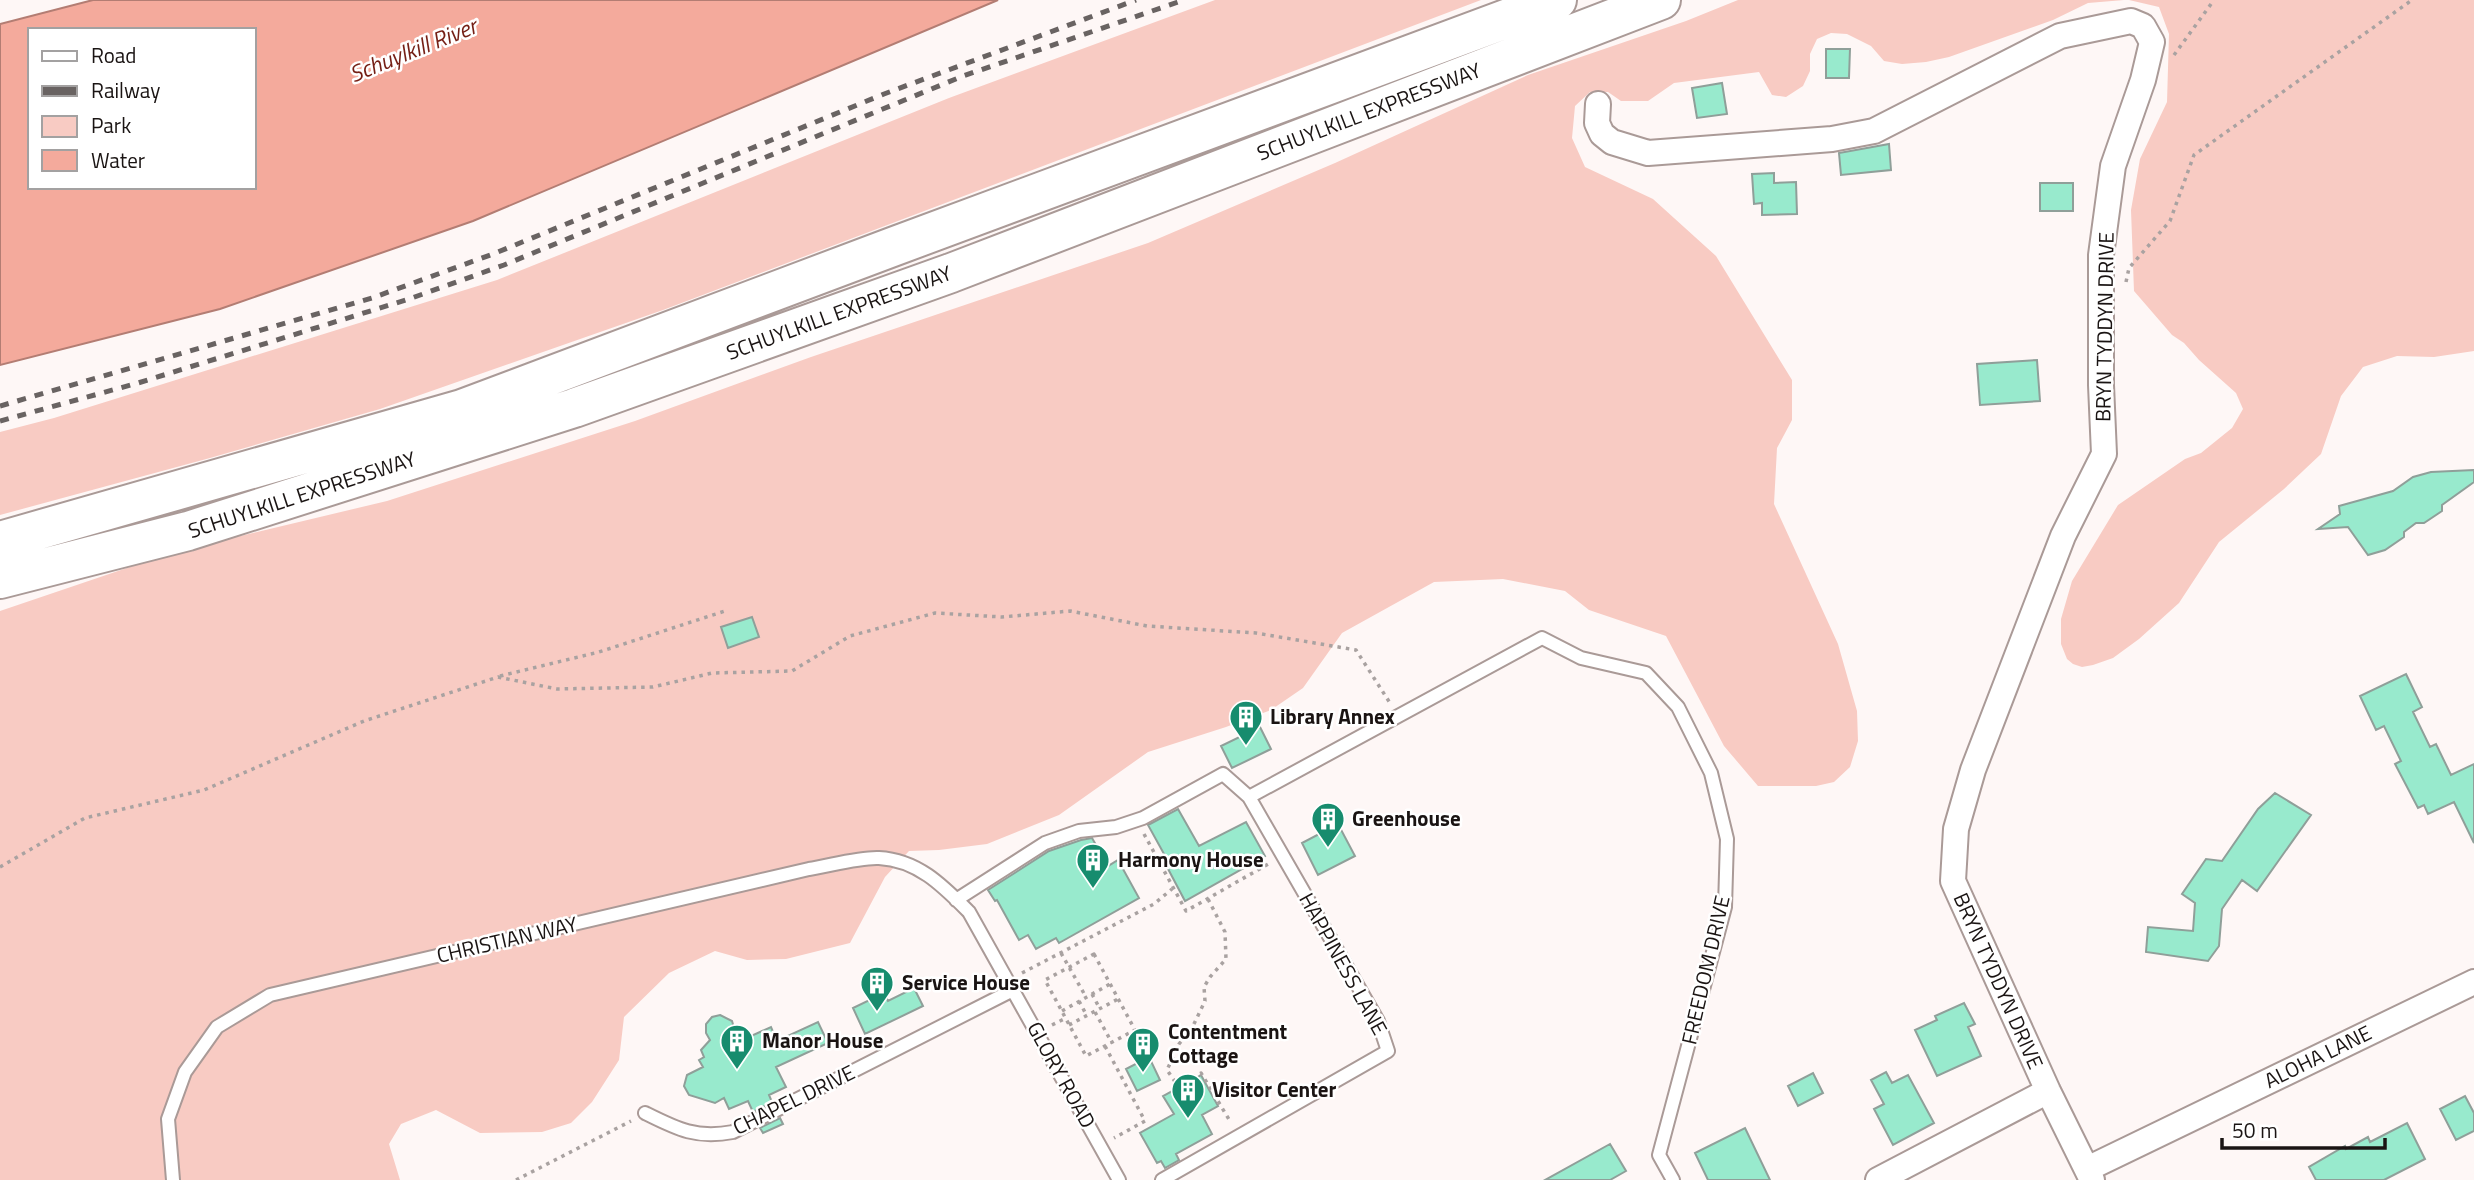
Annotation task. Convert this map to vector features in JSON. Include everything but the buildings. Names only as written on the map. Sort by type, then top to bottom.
[{"type":"highway","name":"SCHUYLKILL EXPRESSWAY","points":[[0,541],[462,409],[1558,0]]},
{"type":"highway","name":"SCHUYLKILL EXPRESSWAY","points":[[0,579],[188,531],[574,408],[951,273],[1661,0]]},
{"type":"street","name":"BRYN TYDDYN DRIVE","points":[[1598,104],[1597,123],[1602,134],[1612,142],[1648,153],[1832,139],[1874,131],[2060,36],[2131,21],[2143,26],[2152,42],[2143,80],[2113,166],[2101,255],[2104,454],[2063,536],[1973,770],[1956,829],[1953,881],[2089,1175]]},
{"type":"street","name":"ALOHA LANE","points":[[2089,1175],[2474,982]]},
{"type":"street","points":[[1878,1180],[2048,1091]]},
{"type":"lane","name":"FREEDOM DRIVE","points":[[1399,716],[1542,638],[1581,658],[1646,673],[1678,707],[1711,773],[1727,839],[1725,907],[1659,1155],[1673,1180]]},
{"type":"lane","points":[[956,900],[1045,843],[1079,831],[1116,827],[1137,820],[1223,774],[1250,797],[1399,716]]},
{"type":"lane","name":"HAPPINESS LANE","points":[[1162,1180],[1388,1051],[1385,1035],[1378,1021],[1250,797]]},
{"type":"lane","name":"CHRISTIAN WAY","points":[[173,1180],[168,1119],[185,1072],[217,1027],[270,995],[809,869],[877,857],[911,864],[935,879],[956,900]]},
{"type":"lane","name":"GLORY ROAD","points":[[956,900],[970,912],[1119,1180]]},
{"type":"lane","name":"CHAPEL DRIVE","points":[[645,1113],[692,1134],[713,1136],[733,1132],[1011,986]]},
{"type":"path","points":[[2101,312],[2119,307],[2129,268],[2170,221],[2194,155],[2412,0]]},
{"type":"path","points":[[0,867],[85,818],[204,790],[364,721],[498,677],[599,652],[725,611]]},
{"type":"path","points":[[498,677],[557,689],[653,687],[712,673],[792,671],[850,636],[934,612],[1002,617],[1070,611],[1147,625],[1256,634],[1356,650],[1399,716]]},
{"type":"path","points":[[1137,820],[1186,911],[1283,856]]},
{"type":"path","points":[[1011,986],[1061,953],[1154,904],[1172,889]]},
{"type":"path","points":[[1208,899],[1224,932],[1226,959],[1204,988],[1205,1001],[1167,1070],[1178,1086],[1201,1073],[1238,1135]]},
{"type":"path","points":[[1061,953],[1086,997]]},
{"type":"path","points":[[1094,954],[1135,1030],[1086,1056],[1045,980],[1069,968],[1094,954]]},
{"type":"path","points":[[1062,1011],[1110,984]]},
{"type":"path","points":[[1092,994],[1100,1009]]},
{"type":"path","points":[[1069,1025],[1118,999]]},
{"type":"path","points":[[1079,1001],[1087,1016]]},
{"type":"path","points":[[1095,1012],[1111,1043]]},
{"type":"path","points":[[1100,1145],[1145,1121],[1105,1046]]},
{"type":"path","points":[[516,1180],[645,1113]]},
{"type":"green space","points":[[1215,0],[1481,0],[663,310],[380,409],[0,515],[0,432],[54,418],[497,280],[949,98]]},
{"type":"green space","points":[[1738,0],[2124,0],[2088,3],[2053,20],[1949,57],[1926,62],[1902,64],[1884,61],[1871,46],[1847,34],[1831,33],[1817,39],[1810,54],[1810,71],[1803,86],[1786,97],[1772,95],[1759,72],[1674,83],[1648,101],[1621,101],[1608,92],[1590,92],[1575,106],[1572,138],[1585,167],[1653,199],[1716,256],[1792,380],[1792,420],[1777,448],[1774,504],[1838,644],[1857,711],[1858,741],[1850,767],[1834,782],[1816,786],[1758,786],[1724,746],[1666,636],[1589,610],[1565,591],[1503,579],[1434,582],[1342,633],[1303,688],[1271,710],[1148,752],[1059,815],[987,844],[909,851],[885,877],[850,943],[786,959],[747,960],[715,951],[669,973],[624,1017],[619,1060],[592,1102],[571,1123],[542,1132],[480,1133],[436,1110],[401,1124],[389,1144],[400,1180],[0,1180],[0,611],[177,551],[387,501],[635,421],[811,357],[1148,243],[1335,163],[1528,75],[1686,21]]},
{"type":"green space","points":[[2129,0],[2474,0],[2474,351],[2434,357],[2397,356],[2363,367],[2341,396],[2321,454],[2284,489],[2219,542],[2179,603],[2139,639],[2113,658],[2082,667],[2067,659],[2061,644],[2061,619],[2072,581],[2118,505],[2185,459],[2201,453],[2232,428],[2243,409],[2236,393],[2184,343],[2172,335],[2134,291],[2131,210],[2140,159],[2167,102],[2169,34],[2159,7]]},
{"type":"water","name":"Schuylkill River","points":[[93,0],[998,0],[473,221],[220,309],[0,365],[0,24]]},
{"type":"railway","points":[[0,406],[372,298],[493,254],[884,94],[1136,0]]},
{"type":"railway","points":[[0,421],[138,383],[409,299],[504,265],[963,76],[1184,0]]},
{"type":"place","name":"Library Annex","points":[[1246,747]]},
{"type":"place","name":"Greenhouse","points":[[1328,849]]},
{"type":"place","name":"Harmony House","points":[[1093,890]]},
{"type":"place","name":"Service House","points":[[877,1013]]},
{"type":"place","name":"Manor House","points":[[737,1071]]},
{"type":"place","name":"Contentment Cottage","points":[[1143,1074]]},
{"type":"place","name":"Visitor Center","points":[[1188,1120]]}]
